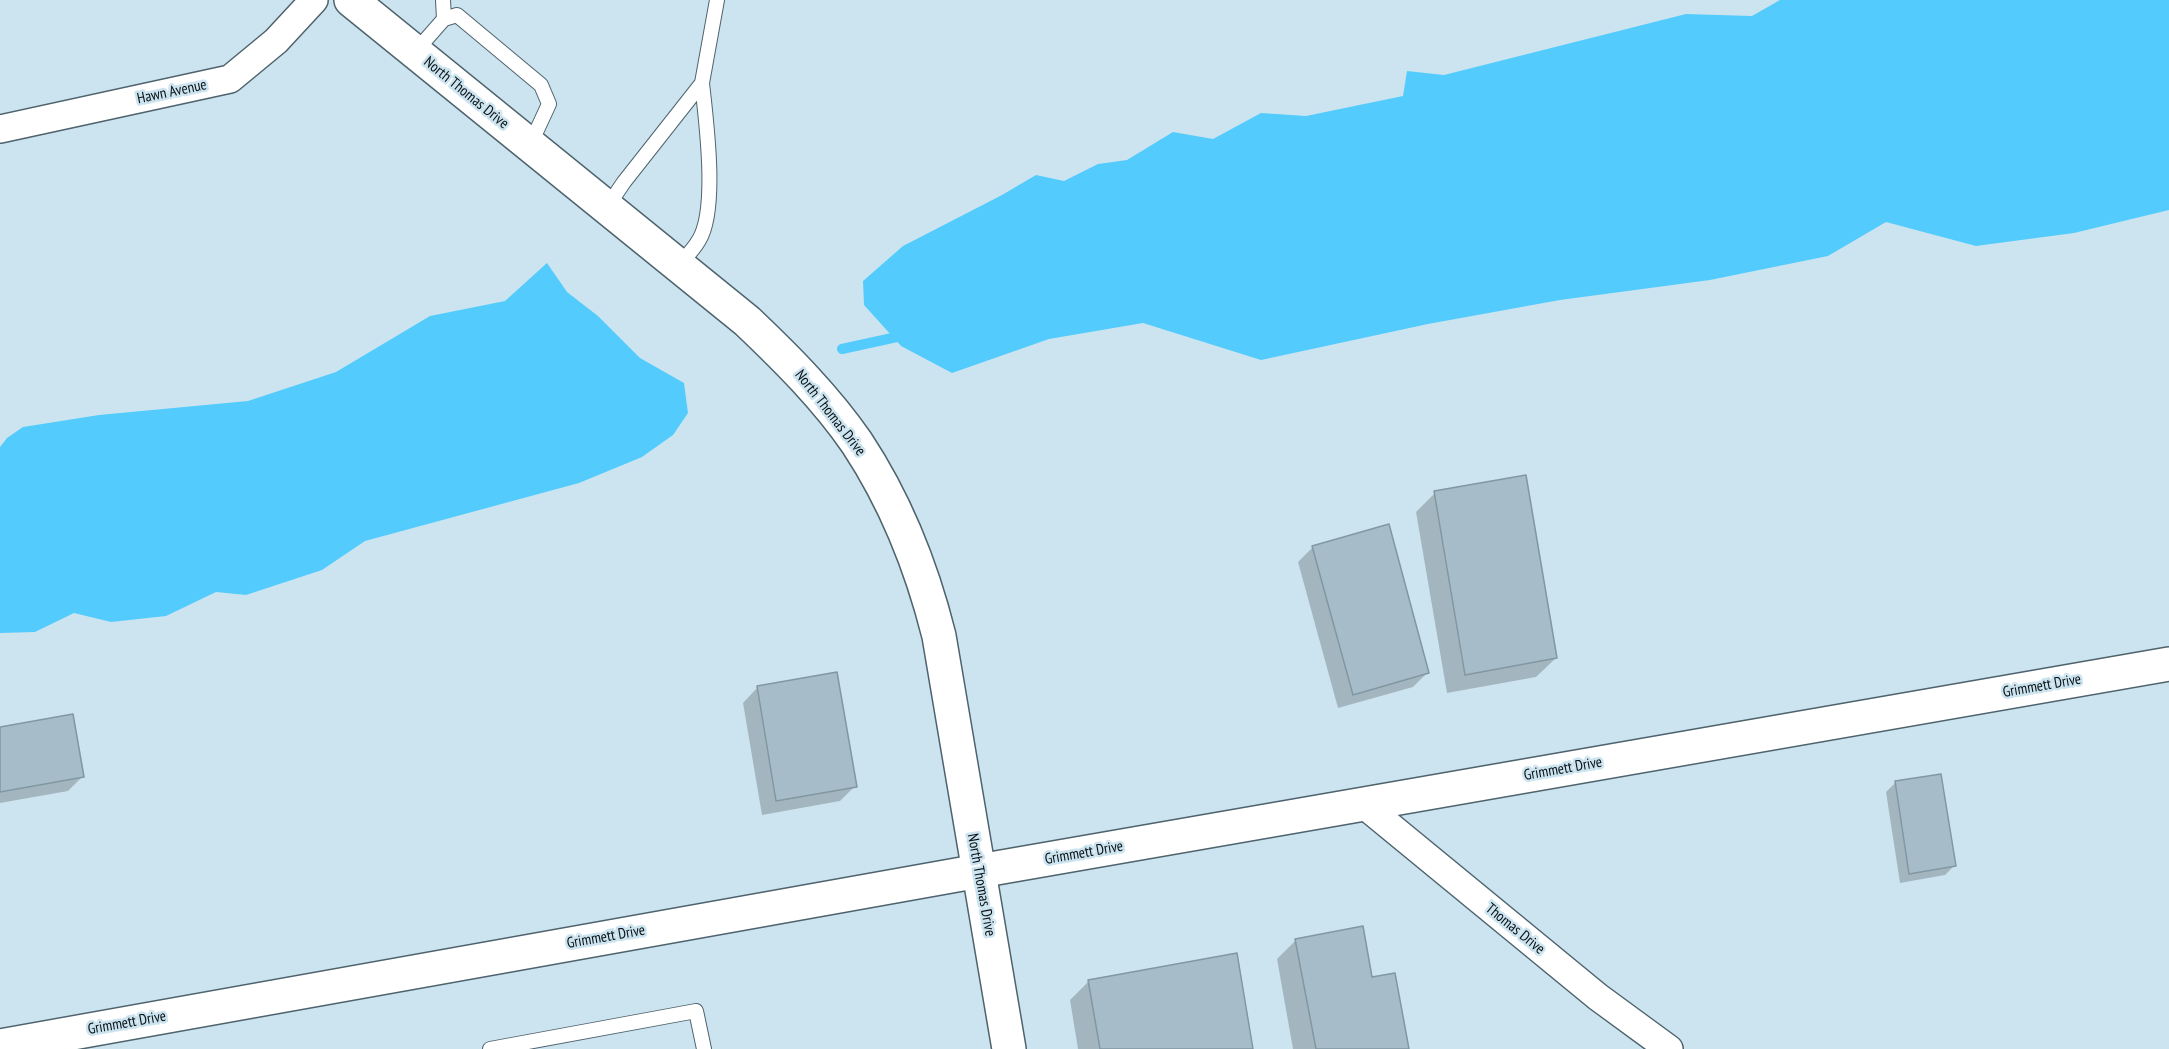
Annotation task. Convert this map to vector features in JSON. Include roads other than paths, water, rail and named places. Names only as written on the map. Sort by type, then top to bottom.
[{"type":"main road","name":"North Thomas Drive","points":[[351,0],[747,321],[824,400],[857,443],[902,526],[929,595],[939,636],[1009,1049]]},
{"type":"main road","name":"Grimmett Drive","points":[[0,1046],[979,871],[2169,664]]},
{"type":"street","name":"Hawn Avenue","points":[[0,129],[230,79],[276,41],[314,0]]},
{"type":"street","name":"Thomas Drive","points":[[1363,804],[1598,997],[1669,1049]]},
{"type":"lane","points":[[443,0],[444,20]]},
{"type":"lane","points":[[679,266],[700,238],[707,213],[709,159],[702,83],[717,0]]},
{"type":"lane","points":[[415,52],[444,20],[457,15],[541,86],[549,104],[530,145]]},
{"type":"lane","points":[[607,207],[702,83]]},
{"type":"lane","points":[[490,1049],[696,1011],[704,1049]]},
{"type":"water","points":[[1780,0],[2169,0],[2169,210],[2074,233],[1976,246],[1886,222],[1828,256],[1710,280],[1560,300],[1428,324],[1261,360],[1143,323],[1049,339],[952,373],[901,346],[864,305],[863,281],[903,246],[1036,175],[1064,181],[1098,164],[1127,160],[1173,132],[1213,139],[1261,113],[1306,116],[1403,96],[1407,71],[1444,75],[1686,14],[1752,16]]},
{"type":"water","points":[[547,263],[567,292],[598,316],[640,358],[684,383],[688,413],[673,435],[642,457],[579,483],[365,541],[322,570],[246,595],[216,592],[166,616],[111,622],[74,613],[35,632],[0,633],[0,447],[7,438],[23,427],[99,415],[248,401],[336,372],[430,316],[505,301]]},
{"type":"waterway","points":[[842,349],[906,335]]}]
